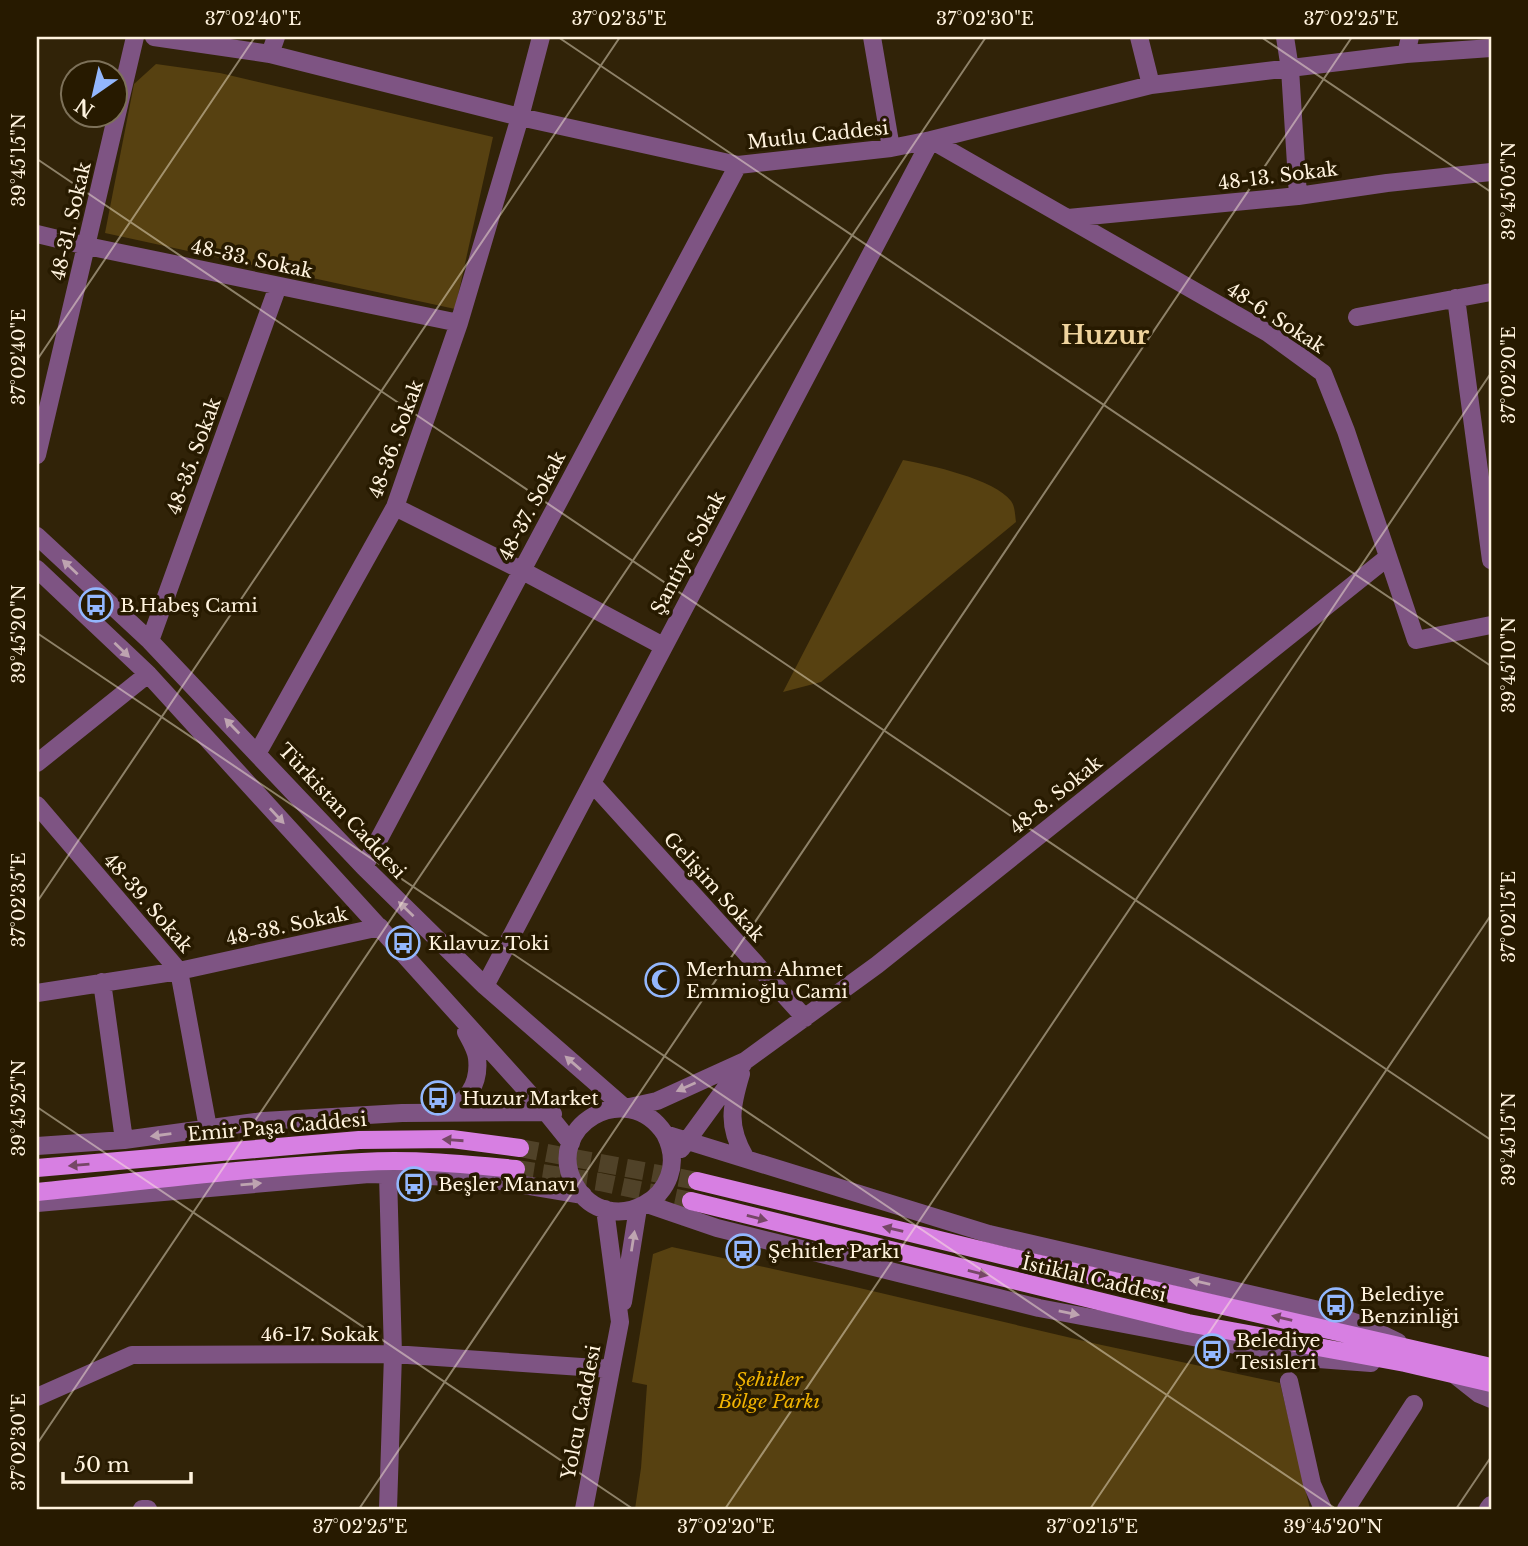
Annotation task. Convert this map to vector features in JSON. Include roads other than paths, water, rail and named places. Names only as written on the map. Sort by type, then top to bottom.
[{"type":"main road","name":"Emir Paşa Caddesi","points":[[37,1168],[359,1140],[452,1139],[520,1148]]},
{"type":"main road","points":[[37,1192],[363,1161],[456,1163],[516,1169]]},
{"type":"main road","name":"İstiklal Caddesi","points":[[697,1181],[1461,1368],[1491,1383]]},
{"type":"main road","name":"İstiklal Caddesi","points":[[691,1201],[1188,1323],[1401,1354]]},
{"type":"main road","name":"İstiklal Caddesi","points":[[1461,1368],[1491,1367]]},
{"type":"street","name":"48-31. Sokak","points":[[37,455],[135,37]]},
{"type":"street","name":"Mutlu Caddesi","points":[[155,37],[270,54],[520,117],[738,165],[891,148],[1151,85],[1290,69],[1408,45],[1491,48]]},
{"type":"street","points":[[270,54],[276,37]]},
{"type":"street","name":"48-36. Sokak","points":[[258,752],[395,506],[459,323],[541,37]]},
{"type":"street","points":[[872,37],[891,148]]},
{"type":"street","points":[[1139,37],[1151,85]]},
{"type":"street","points":[[1285,37],[1290,69],[1298,197]]},
{"type":"street","name":"48-6. Sokak","points":[[931,140],[1268,333],[1323,373],[1346,431],[1416,640],[1491,625]]},
{"type":"street","name":"Şantiye Sokak","points":[[485,986],[931,140]]},
{"type":"street","name":"48-37. Sokak","points":[[364,867],[738,165]]},
{"type":"street","name":"48-13. Sokak","points":[[1069,218],[1298,197],[1387,183],[1491,172]]},
{"type":"street","name":"48-33. Sokak","points":[[37,234],[87,247],[459,323]]},
{"type":"street","name":"48-35. Sokak","points":[[150,641],[278,286]]},
{"type":"street","points":[[1357,317],[1491,292]]},
{"type":"street","points":[[1456,298],[1491,560]]},
{"type":"street","points":[[395,506],[663,646]]},
{"type":"street","name":"Türkistan Caddesi","points":[[37,536],[150,641],[258,752],[364,867],[485,986],[625,1108]]},
{"type":"street","name":"48-8. Sokak","points":[[745,1061],[887,956],[1388,556]]},
{"type":"street","points":[[37,569],[148,674],[546,1112],[571,1143]]},
{"type":"street","points":[[37,763],[148,674]]},
{"type":"street","name":"Gelişim Sokak","points":[[592,783],[805,1018]]},
{"type":"street","name":"48-39. Sokak","points":[[37,805],[179,971],[208,1128]]},
{"type":"street","name":"48-38. Sokak","points":[[37,993],[179,971],[380,928]]},
{"type":"street","points":[[102,982],[124,1140]]},
{"type":"street","points":[[402,1113],[454,1107],[465,1100],[476,1081],[477,1059],[459,1016]]},
{"type":"street","points":[[583,1195],[570,1173],[568,1158],[571,1143],[582,1125],[603,1111],[657,1101],[745,1061]]},
{"type":"street","points":[[37,1203],[369,1174],[482,1178],[583,1195],[605,1209],[620,1211],[643,1206],[664,1188],[672,1164],[686,1140],[745,1061]]},
{"type":"street","points":[[745,1061],[732,1102],[732,1124],[736,1141],[745,1157]]},
{"type":"street","points":[[625,1108],[648,1116],[665,1134],[671,1149],[672,1164]]},
{"type":"street","points":[[37,1146],[124,1140],[263,1121],[402,1113],[546,1112],[582,1125]]},
{"type":"street","points":[[665,1134],[989,1234],[1323,1311],[1365,1326],[1401,1354]]},
{"type":"street","points":[[387,1509],[393,1354],[388,1175]]},
{"type":"street","points":[[643,1206],[717,1228],[1039,1308],[1305,1358],[1377,1363],[1401,1354]]},
{"type":"street","name":"Yolcu Caddesi","points":[[584,1509],[643,1206]]},
{"type":"street","name":"Yolcu Caddesi","points":[[605,1209],[620,1322]]},
{"type":"street","name":"46-17. Sokak","points":[[37,1397],[132,1355],[393,1354],[611,1369]]},
{"type":"street","points":[[1491,1359],[1461,1368],[1479,1394],[1491,1399]]},
{"type":"street","points":[[1289,1381],[1312,1484],[1322,1509]]},
{"type":"street","points":[[1346,1509],[1414,1404]]},
{"type":"street","points":[[1488,1509],[1491,1505]]},
{"type":"street","points":[[142,1509],[148,1509]]},
{"type":"tunnel","points":[[520,1148],[697,1181]]},
{"type":"tunnel","points":[[516,1169],[600,1182],[691,1201]]},
{"type":"place","name":"B.Habeş Cami","points":[[96,605]]},
{"type":"place","name":"Kılavuz Toki","points":[[403,943]]},
{"type":"place","name":"Merhum Ahmet Emmioğlu Cami","points":[[662,980]]},
{"type":"place","name":"Huzur Market","points":[[438,1098]]},
{"type":"place","name":"Beşler Manavı","points":[[414,1184]]},
{"type":"place","name":"Şehitler Parkı","points":[[743,1251]]},
{"type":"place","name":"Belediye Benzinliği","points":[[1336,1305]]},
{"type":"place","name":"Belediye Tesisleri","points":[[1212,1351]]},
{"type":"district","name":"Huzur","points":[[1105,335]]},
{"type":"park label","name":"Şehitler Bölge Parkı","points":[[769,1390]]}]
